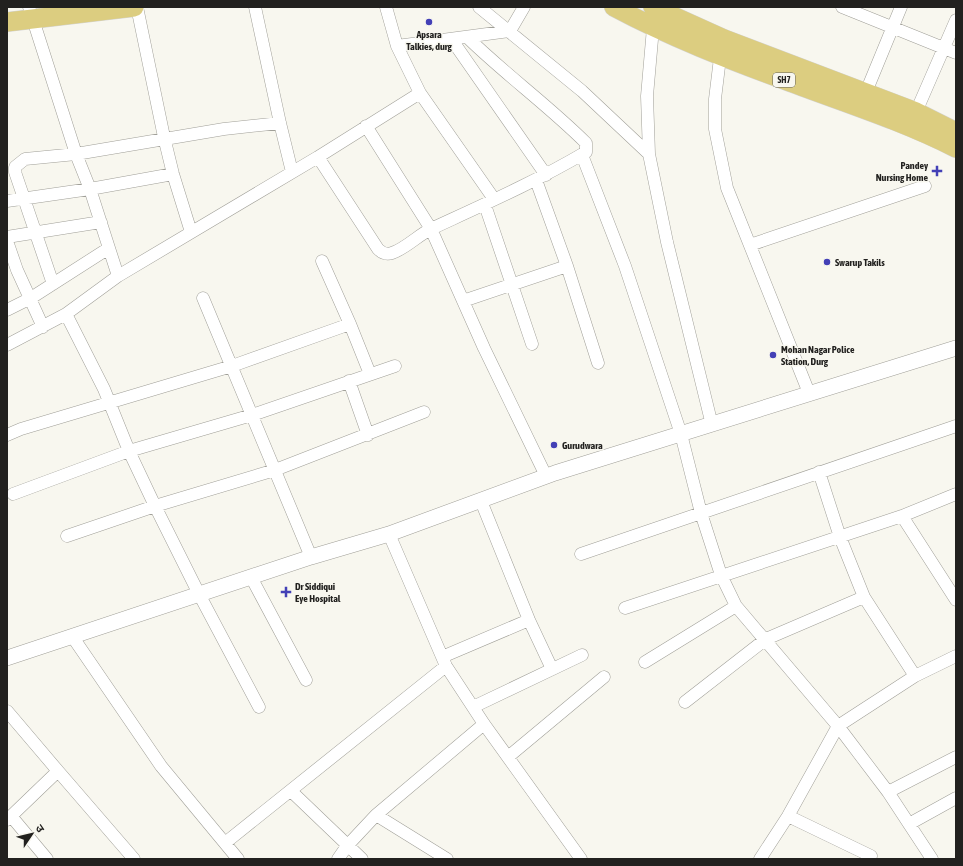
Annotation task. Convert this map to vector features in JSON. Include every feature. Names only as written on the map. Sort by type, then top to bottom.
[{"type":"main road","points":[[7,10],[31,11],[136,7]]},
{"type":"main road","name":"SH7","points":[[614,7],[653,28],[722,47],[866,92],[916,112],[956,132]]},
{"type":"main road","name":"SH7","points":[[653,7],[722,47],[956,148]]},
{"type":"main road","points":[[7,22],[31,11]]},
{"type":"street","points":[[136,7],[164,138],[173,174],[191,232]]},
{"type":"street","points":[[255,7],[292,172]]},
{"type":"street","points":[[386,7],[397,46],[420,93],[490,202],[513,285],[532,344]]},
{"type":"street","points":[[479,7],[582,91],[649,154]]},
{"type":"street","points":[[510,31],[524,7]]},
{"type":"street","points":[[842,7],[956,53]]},
{"type":"street","points":[[866,92],[901,7]]},
{"type":"street","points":[[31,11],[76,154],[90,189],[118,276]]},
{"type":"street","points":[[916,112],[956,20]]},
{"type":"street","points":[[653,28],[647,96],[649,154],[667,242],[712,425]]},
{"type":"street","points":[[397,46],[468,38],[510,31]]},
{"type":"street","points":[[318,158],[378,249],[383,253],[389,254],[431,229],[541,178],[586,152],[588,148],[586,143],[565,122],[495,64],[468,38]]},
{"type":"street","points":[[452,40],[541,178],[598,363]]},
{"type":"street","points":[[722,47],[715,99],[715,129],[727,188],[810,393]]},
{"type":"street","points":[[7,345],[66,314],[118,276],[318,158],[420,93]]},
{"type":"street","points":[[54,284],[16,172],[15,167],[20,162],[25,159],[76,154],[224,128],[280,123]]},
{"type":"street","points":[[366,126],[431,229],[463,301],[546,476]]},
{"type":"street","points":[[582,155],[625,266],[681,434],[700,513],[721,575],[736,606],[766,639],[838,726],[888,792],[932,859]]},
{"type":"street","points":[[7,201],[90,189],[173,174]]},
{"type":"street","points":[[750,245],[925,186]]},
{"type":"street","points":[[7,237],[101,222]]},
{"type":"street","points":[[7,241],[16,270],[31,298],[43,327]]},
{"type":"street","points":[[7,310],[31,298],[109,248]]},
{"type":"street","points":[[322,261],[370,374]]},
{"type":"street","points":[[463,301],[567,266]]},
{"type":"street","points":[[203,298],[311,557]]},
{"type":"street","points":[[66,314],[104,389],[129,451],[155,506],[199,594],[259,707]]},
{"type":"street","points":[[7,435],[21,429],[110,404],[232,366],[350,324]]},
{"type":"street","points":[[7,658],[311,557],[389,534],[546,476],[956,348]]},
{"type":"street","points":[[14,494],[129,451],[252,415],[395,366]]},
{"type":"street","points":[[349,381],[368,435]]},
{"type":"street","points":[[67,536],[155,506],[275,470],[424,412]]},
{"type":"street","points":[[581,554],[956,426]]},
{"type":"street","points":[[819,472],[840,537],[864,597],[915,676]]},
{"type":"street","points":[[626,608],[721,575],[902,516],[956,494]]},
{"type":"street","points":[[480,501],[529,620],[552,669]]},
{"type":"street","points":[[902,516],[956,600]]},
{"type":"street","points":[[389,534],[444,662],[484,724],[581,859]]},
{"type":"street","points":[[251,577],[306,680]]},
{"type":"street","points":[[685,702],[766,639],[864,597]]},
{"type":"street","points":[[645,662],[736,606]]},
{"type":"street","points":[[225,844],[291,791],[444,662],[529,620]]},
{"type":"street","points":[[72,636],[161,766],[238,859]]},
{"type":"street","points":[[473,707],[582,655]]},
{"type":"street","points":[[760,859],[788,816],[838,726],[915,676],[956,656]]},
{"type":"street","points":[[508,757],[604,677]]},
{"type":"street","points":[[7,710],[134,859]]},
{"type":"street","points":[[338,859],[347,846],[376,815],[484,724]]},
{"type":"street","points":[[888,792],[956,757]]},
{"type":"street","points":[[47,859],[9,818],[58,771]]},
{"type":"street","points":[[291,791],[362,859]]},
{"type":"street","points":[[909,824],[956,798]]},
{"type":"street","points":[[376,815],[439,857]]},
{"type":"street","points":[[788,816],[871,856]]},
{"type":"place","name":"Apsara Talkies, durg","points":[[429,22]]},
{"type":"place","name":"Pandey Nursing Home","points":[[937,171]]},
{"type":"place","name":"Swarup Takils","points":[[827,262]]},
{"type":"place","name":"Mohan Nagar Police Station, Durg","points":[[773,355]]},
{"type":"place","name":"Gurudwara","points":[[554,445]]},
{"type":"place","name":"Dr Siddiqui Eye Hospital","points":[[286,592]]}]
